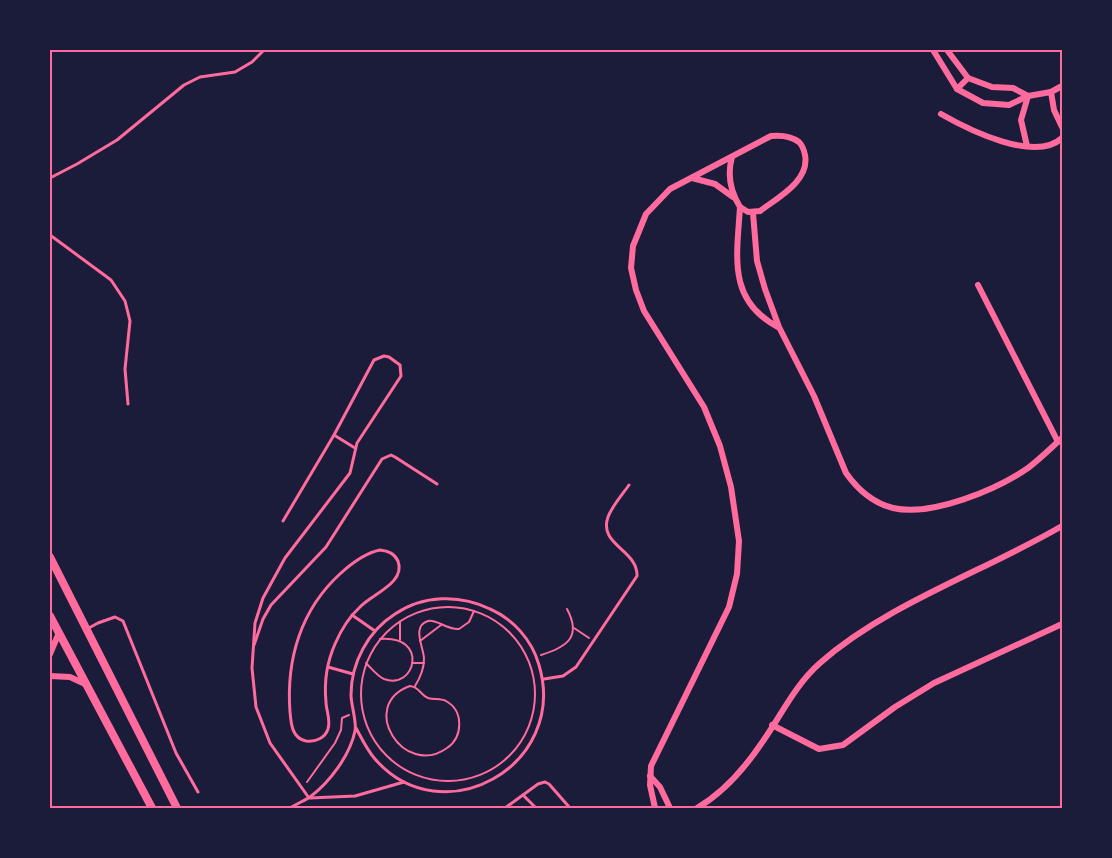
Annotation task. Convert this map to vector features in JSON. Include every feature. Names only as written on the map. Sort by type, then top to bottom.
[{"type":"street","points":[[933,50],[957,89],[983,103],[1009,105],[1028,96],[1051,92],[1062,86]]},
{"type":"street","points":[[947,50],[969,78],[992,87],[1013,88],[1028,96]]},
{"type":"street","points":[[957,89],[969,78]]},
{"type":"street","points":[[1051,92],[1054,110],[1062,127]]},
{"type":"street","points":[[1027,146],[1021,120],[1028,96]]},
{"type":"street","points":[[941,114],[981,134],[1027,146],[1043,148],[1055,144],[1062,138]]},
{"type":"street","points":[[655,808],[650,793],[650,776],[654,757],[723,622],[734,590],[738,557],[737,524],[731,487],[720,446],[694,389],[644,311],[636,290],[631,268],[633,246],[646,214],[670,189],[766,138],[777,135],[794,139],[803,147],[805,165],[797,182],[760,211],[753,213],[740,207],[734,197],[729,178],[732,157]]},
{"type":"street","points":[[692,178],[715,184],[734,197]]},
{"type":"street","points":[[740,207],[736,260],[742,288],[756,311],[779,327]]},
{"type":"street","points":[[753,213],[757,261],[779,327],[814,396],[846,473],[860,490],[878,502],[895,508],[914,510],[961,500],[987,490],[1011,478],[1041,458],[1060,440],[978,285]]},
{"type":"street","points":[[697,808],[735,777],[762,744],[798,685],[848,642],[907,606],[1062,526]]},
{"type":"street","points":[[50,557],[177,808]]},
{"type":"street","points":[[50,616],[58,635],[152,808]]},
{"type":"street","points":[[772,725],[819,749],[836,748],[849,742],[895,707],[934,683],[1062,624]]},
{"type":"street","points":[[50,654],[58,635]]},
{"type":"street","points":[[50,676],[70,677],[85,684]]},
{"type":"street","points":[[650,776],[660,787],[670,808]]},
{"type":"lane","points":[[50,178],[117,140],[184,85],[209,75],[235,72],[252,62],[264,50]]},
{"type":"lane","points":[[50,235],[111,280],[125,301],[130,321],[125,369],[128,404]]},
{"type":"lane","points":[[283,521],[375,360],[384,356],[389,357],[400,365],[401,376],[355,448],[350,473],[298,539],[268,588],[255,623],[252,649],[253,688],[262,726],[270,743],[309,798]]},
{"type":"lane","points":[[334,435],[355,448]]},
{"type":"lane","points":[[252,649],[271,605],[326,547],[382,459],[386,456],[395,457],[436,484]]},
{"type":"lane","points":[[544,679],[563,676],[576,667],[638,576],[635,561],[609,537],[606,525],[610,513],[629,486]]},
{"type":"lane","points":[[374,551],[392,553],[398,564],[397,576],[352,615],[334,645],[328,667],[325,686],[328,730],[316,740],[301,739],[292,727],[289,680],[292,655],[306,618],[323,591],[346,568],[374,551]]},
{"type":"lane","points":[[444,598],[476,602],[501,614],[522,633],[537,656],[544,679],[544,706],[537,732],[523,755],[503,774],[479,786],[453,791],[428,790],[405,782],[389,772],[364,745],[352,714],[353,674],[361,651],[375,631],[394,614],[418,603],[444,598]]},
{"type":"lane","points":[[352,615],[375,631]]},
{"type":"lane","points":[[86,630],[115,617],[123,621],[176,753],[198,792]]},
{"type":"lane","points":[[328,667],[353,674]]},
{"type":"lane","points":[[290,808],[309,798],[324,784],[350,746],[356,728]]},
{"type":"lane","points":[[309,798],[355,796],[405,782]]},
{"type":"lane","points":[[505,808],[541,782],[547,783],[570,808]]},
{"type":"lane","points":[[523,795],[536,808]]},
{"type":"path","points":[[415,687],[424,663],[419,630],[423,624],[433,621],[450,629],[459,629],[469,622],[476,602]]},
{"type":"path","points":[[456,607],[474,611],[502,626],[518,642],[528,660],[535,685],[534,709],[527,731],[514,751],[486,772],[464,779],[429,778],[405,768],[386,754],[372,735],[363,713],[361,690],[366,663],[380,639],[400,621],[433,608],[456,607]]},
{"type":"path","points":[[537,656],[555,651],[567,644],[574,628],[567,609]]},
{"type":"path","points":[[400,621],[398,630],[400,640]]},
{"type":"path","points":[[420,641],[441,625]]},
{"type":"path","points":[[574,628],[595,641]]},
{"type":"path","points":[[366,663],[380,677],[394,681],[407,675],[412,663],[410,649],[405,642],[380,639]]},
{"type":"path","points":[[412,663],[424,663]]},
{"type":"path","points":[[415,687],[431,699],[448,702],[458,715],[457,738],[439,752],[428,755],[411,752],[396,741],[388,726],[387,711],[393,698],[405,688],[415,687]]},
{"type":"path","points":[[301,789],[335,743],[341,730],[342,718],[352,714]]}]
